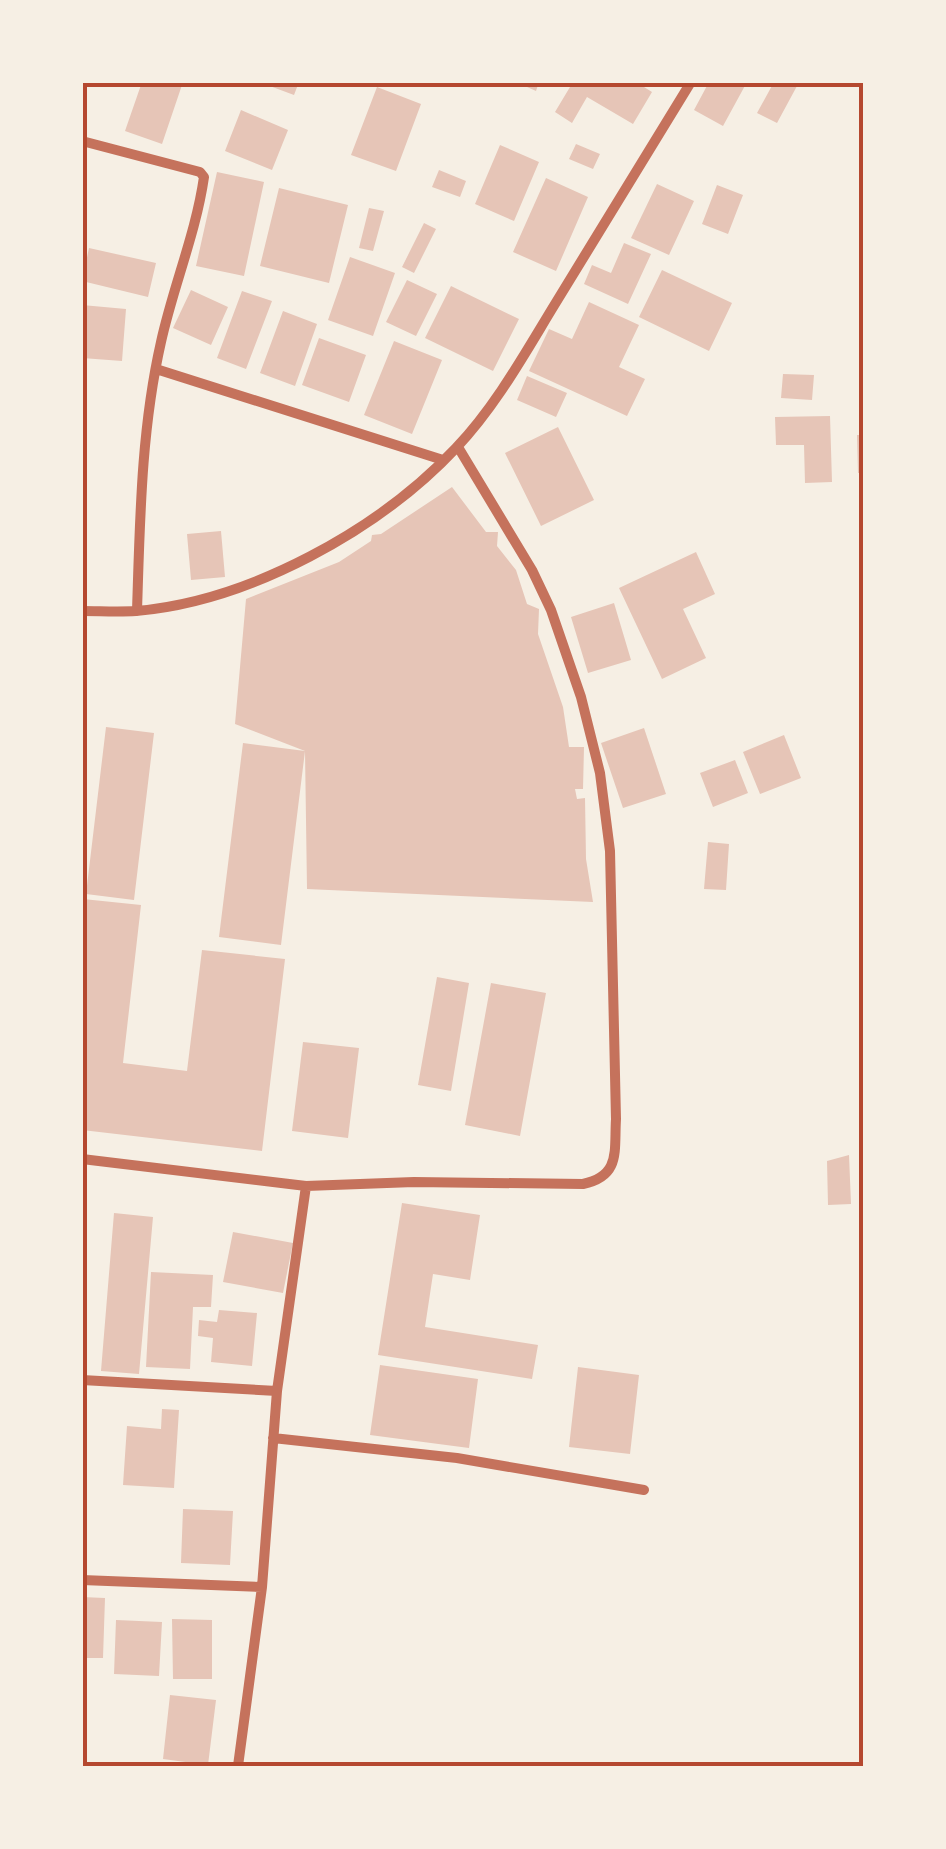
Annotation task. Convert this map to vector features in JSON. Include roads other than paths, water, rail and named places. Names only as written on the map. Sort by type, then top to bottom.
[{"type":"street","points":[[82,611],[136,611],[190,601],[264,577],[370,523],[444,460],[506,383],[691,82]]},
{"type":"street","points":[[82,141],[200,172],[204,177],[156,369],[144,443],[136,611]]},
{"type":"street","points":[[156,369],[444,460]]},
{"type":"street","points":[[82,1159],[306,1186],[414,1182],[583,1184],[598,1181],[609,1172],[614,1161],[616,1119],[610,851],[600,773],[581,697],[550,610],[532,570],[458,447]]},
{"type":"street","points":[[238,1766],[262,1587],[278,1391],[306,1186]]},
{"type":"street","points":[[82,1380],[278,1391]]},
{"type":"street","points":[[273,1438],[457,1458],[644,1490]]},
{"type":"street","points":[[82,1580],[262,1587]]}]
